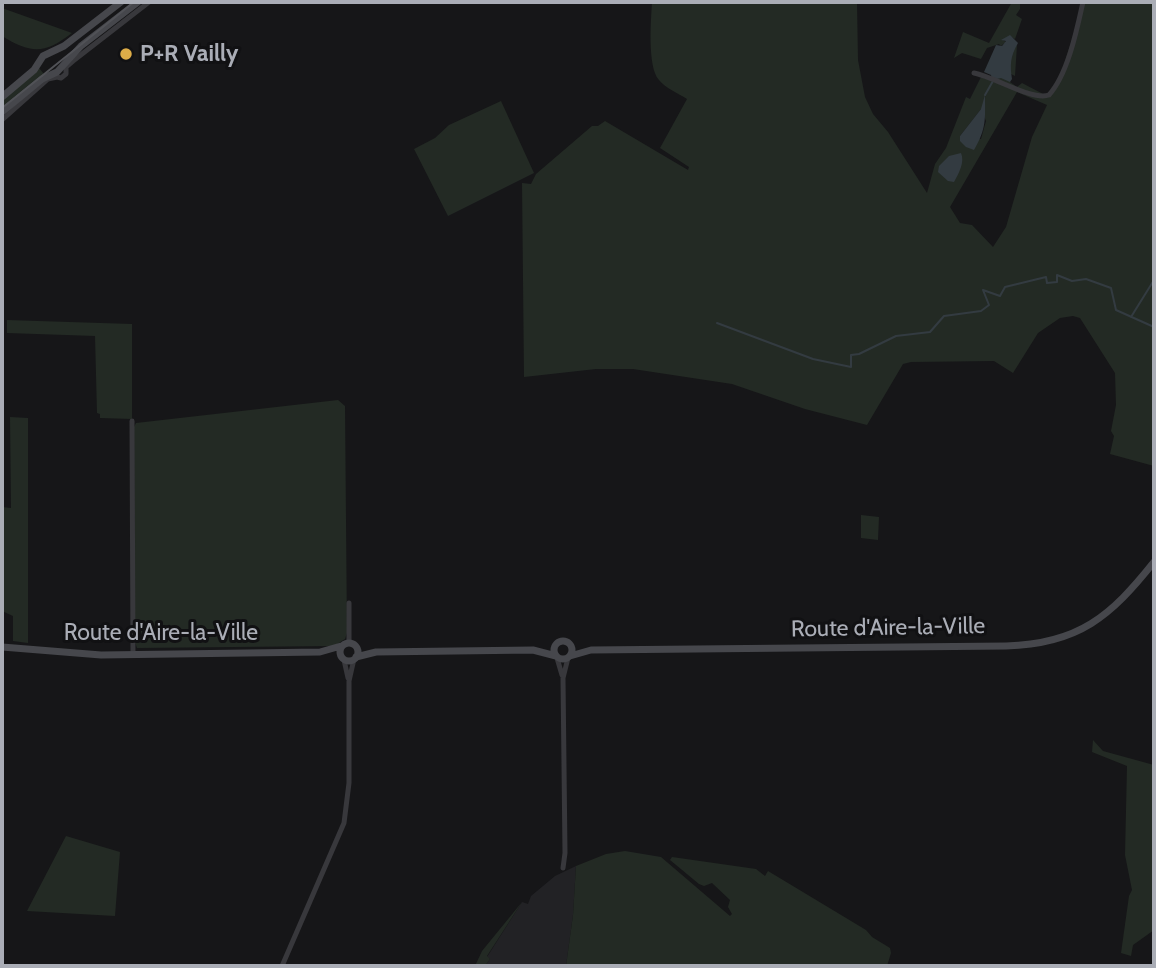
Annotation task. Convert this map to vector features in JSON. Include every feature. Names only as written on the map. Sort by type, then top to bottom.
[{"type":"main road","points":[[2,97],[30,74],[45,55],[52,53],[121,2]]},
{"type":"main road","points":[[2,113],[50,74],[57,72],[81,46],[138,2]]},
{"type":"main road","points":[[52,53],[58,56],[61,65]]},
{"type":"main road","points":[[40,61],[43,71],[50,74]]},
{"type":"main road","name":"Route d'Aire-la-Ville","points":[[569,657],[592,650],[1040,644],[1078,631],[1100,618],[1130,592],[1154,562]]},
{"type":"main road","points":[[376,652],[352,644],[341,646],[339,652],[342,659],[376,652],[533,650],[562,641],[569,643],[572,649],[569,657],[556,657],[533,650]]},
{"type":"main road","points":[[556,643],[556,657]]},
{"type":"main road","name":"Route d'Aire-la-Ville","points":[[569,643],[592,650]]},
{"type":"main road","points":[[352,644],[358,650],[355,658]]},
{"type":"main road","name":"Route d'Aire-la-Ville","points":[[2,647],[70,654],[133,655],[320,652],[341,646]]},
{"type":"main road","name":"Route d'Aire-la-Ville","points":[[320,652],[342,659]]},
{"type":"street","points":[[2,120],[48,79],[64,76],[66,67],[149,2]]},
{"type":"street","points":[[974,73],[998,80],[1036,97],[1045,97],[1052,93],[1070,51],[1083,2]]},
{"type":"street","points":[[132,421],[133,655]]},
{"type":"street","points":[[349,603],[352,644]]},
{"type":"street","points":[[556,657],[563,678]]},
{"type":"street","points":[[563,868],[563,678],[569,657]]},
{"type":"street","points":[[282,966],[344,823],[349,783],[349,681],[355,658]]},
{"type":"street","points":[[342,659],[349,681]]},
{"type":"shaded area","points":[[652,2],[857,2],[858,60],[865,97],[873,114],[888,132],[927,193],[935,164],[946,148],[966,97],[970,99],[981,77],[993,81],[1003,61],[1017,45],[1015,76],[1011,74],[1010,82],[1017,87],[1022,83],[1045,95],[1056,89],[1084,2],[1154,2],[1154,466],[1110,454],[1116,405],[1115,373],[1080,318],[1073,316],[1060,318],[1038,333],[1013,373],[994,361],[903,364],[867,425],[805,409],[732,384],[633,369],[596,369],[524,377],[522,183],[531,184],[536,174],[592,126],[598,126],[605,121],[688,170],[689,167],[660,148],[687,99],[665,86],[655,74],[651,54]],"holes":[[[1017,92],[1047,105],[1032,137],[1006,227],[993,247],[972,225],[960,223],[950,207]],[[981,109],[986,121],[981,139],[960,136]]]},
{"type":"shaded area","points":[[1012,2],[1020,2],[1016,15],[1022,19],[1015,39],[1011,37],[1003,40],[1006,42],[1001,46],[999,44],[987,48],[981,59],[962,53],[954,58],[963,32],[989,43]]},
{"type":"shaded area","points":[[2,8],[72,33],[46,48],[21,46],[2,36]]},
{"type":"shaded area","points":[[1010,35],[1018,43],[1011,61],[1012,79],[1010,82],[1001,78],[992,80],[991,75],[984,72],[996,45],[1002,46],[1006,41],[1001,40]]},
{"type":"shaded area","points":[[39,68],[44,74],[2,110],[2,100]]},
{"type":"shaded area","points":[[985,95],[983,129],[974,150],[960,141],[960,136],[981,109]]},
{"type":"shaded area","points":[[501,101],[534,173],[448,216],[414,149],[435,138],[449,125]]},
{"type":"shaded area","points":[[961,153],[962,164],[958,175],[954,182],[948,181],[938,172],[939,166],[949,156]]},
{"type":"shaded area","points":[[7,320],[132,324],[132,419],[100,418],[97,413],[95,336],[7,333]]},
{"type":"shaded area","points":[[338,400],[345,406],[345,639],[334,646],[137,648],[136,423]]},
{"type":"shaded area","points":[[10,417],[28,418],[28,643],[13,641],[13,616],[2,611],[2,507],[11,508]]},
{"type":"shaded area","points":[[861,515],[879,517],[878,540],[861,538]]},
{"type":"shaded area","points":[[1093,740],[1103,751],[1154,765],[1154,930],[1133,945],[1131,956],[1121,953],[1132,890],[1125,855],[1127,766],[1092,752]]},
{"type":"shaded area","points":[[66,836],[120,852],[115,916],[27,911]]},
{"type":"shaded area","points":[[625,851],[661,857],[730,916],[730,900],[712,883],[704,886],[699,884],[670,860],[672,857],[756,869],[765,876],[768,871],[866,930],[890,948],[887,966],[566,966],[576,866],[606,854]]},
{"type":"shaded area","points":[[576,866],[566,966],[485,966],[490,959],[487,957],[522,902],[528,904],[531,896],[555,876]]},
{"type":"shaded area","points":[[522,902],[487,956],[490,959],[485,966],[475,966],[482,951]]},
{"type":"waterway","points":[[985,95],[993,81]]},
{"type":"waterway","points":[[717,323],[813,359],[851,367],[851,355],[859,354],[896,336],[930,332],[944,316],[981,311],[989,305],[983,290],[1000,296],[1005,287],[1046,277],[1047,283],[1057,282],[1057,275],[1072,281],[1086,279],[1111,288],[1116,310],[1154,327]]},
{"type":"waterway","points":[[1131,317],[1154,280]]},
{"type":"tram line","points":[[2,108],[134,2]]},
{"type":"place","name":"P+R Vailly","points":[[126,54]]}]
